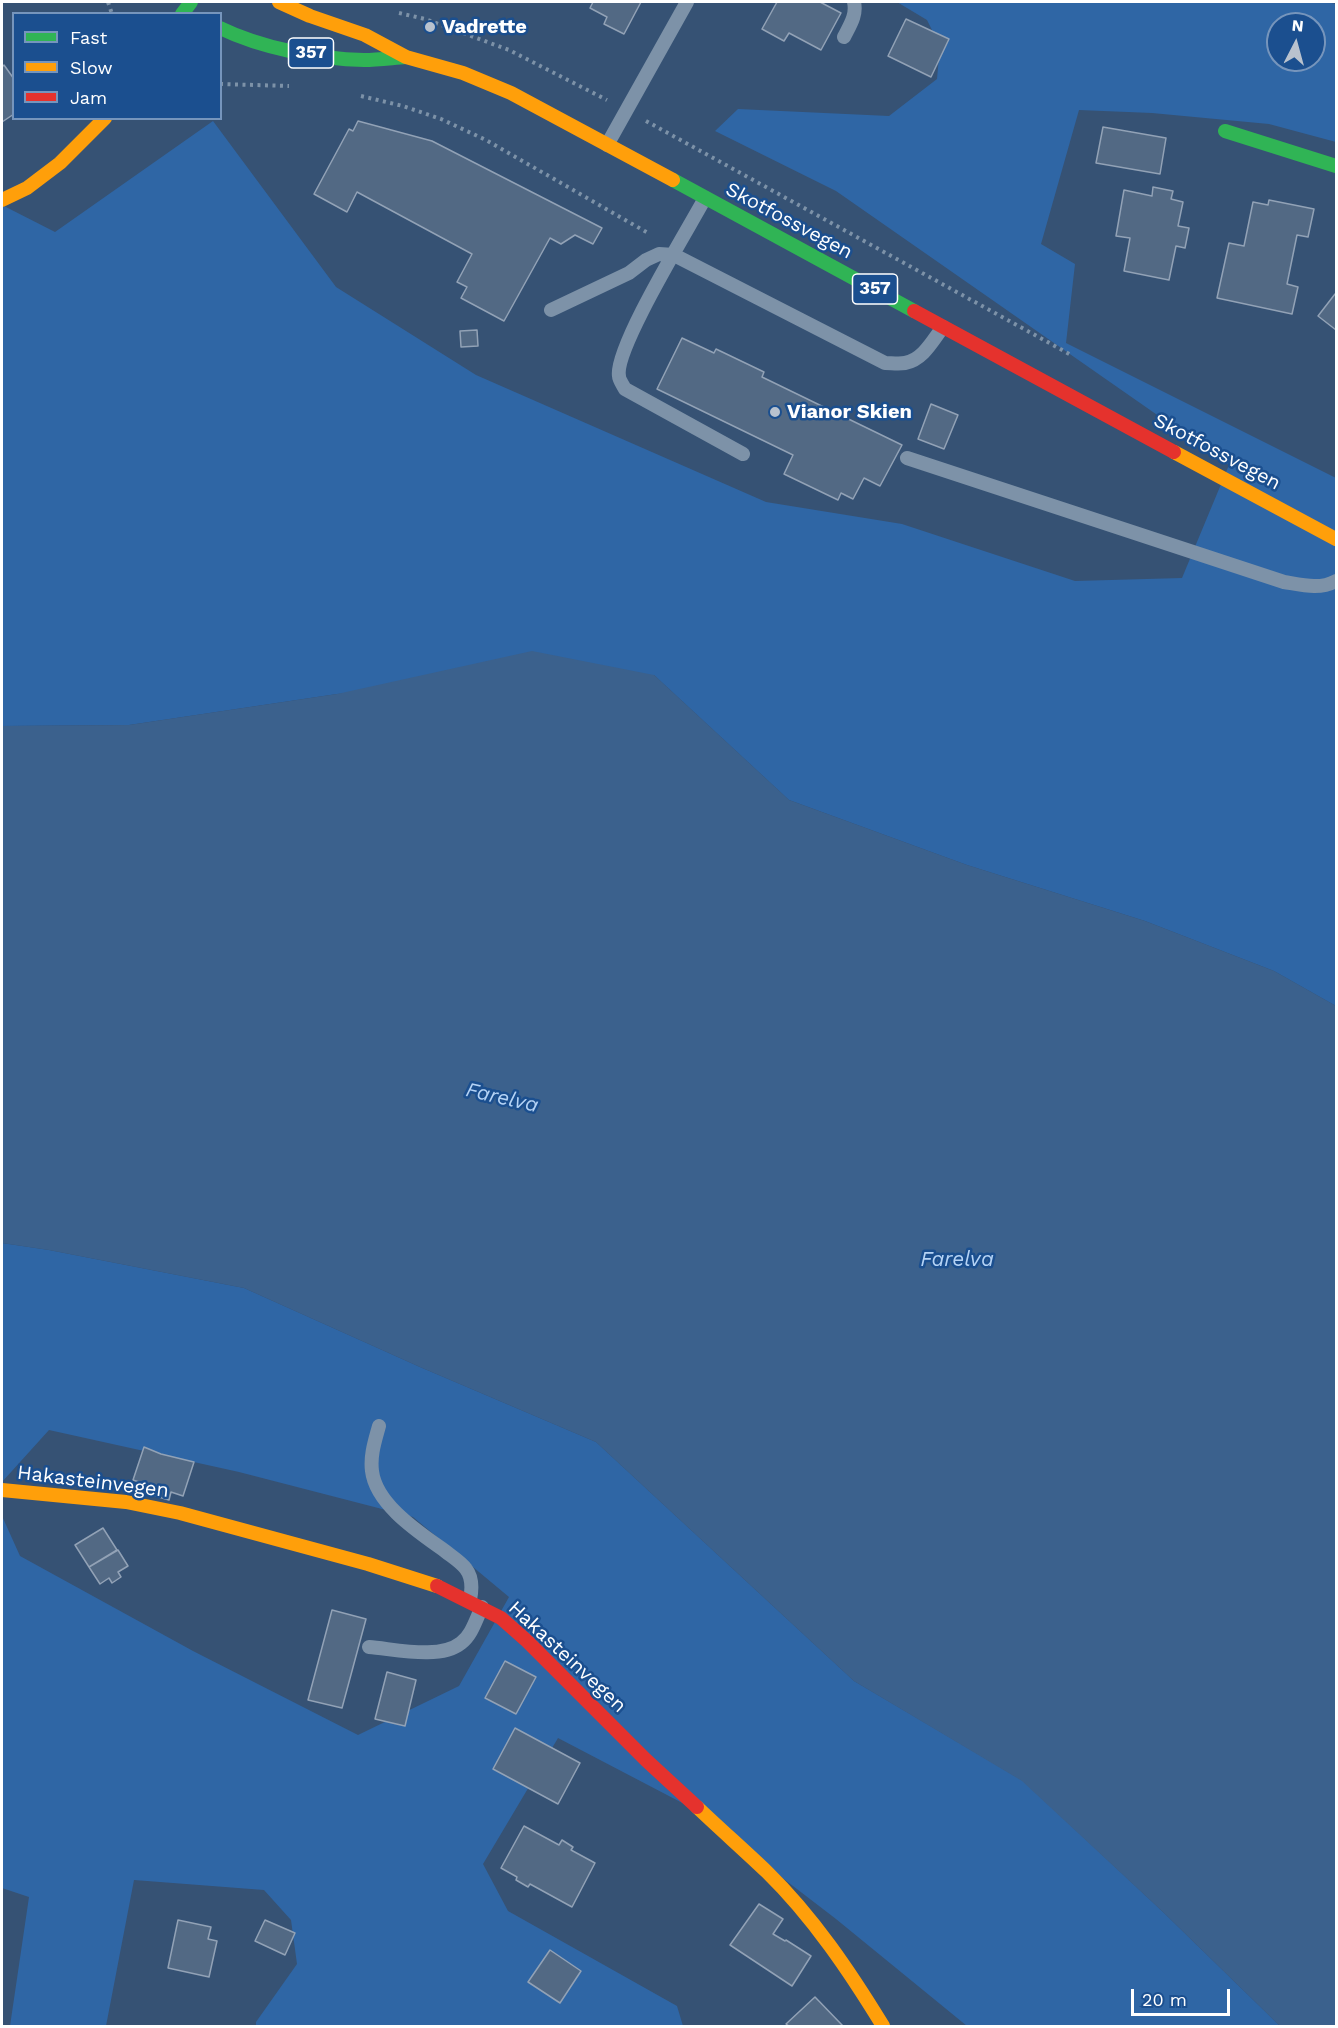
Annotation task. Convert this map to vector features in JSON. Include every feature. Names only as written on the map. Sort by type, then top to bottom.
[{"type":"main road","name":"Skotfossvegen","points":[[279,2],[310,16],[364,35],[406,57],[463,73],[511,93],[1336,539]]},
{"type":"main road","name":"Skotfossvegen","points":[[222,29],[263,44],[299,52],[361,60],[406,57]]},
{"type":"main road","points":[[2,200],[27,188],[60,163],[103,120]]},
{"type":"main road","points":[[1225,131],[1336,166]]},
{"type":"main road","name":"Hakasteinvegen","points":[[2,1490],[126,1502],[180,1513],[368,1564],[435,1585],[476,1603],[501,1618],[646,1760],[768,1873],[830,1947],[883,2026]]},
{"type":"lane","points":[[607,145],[687,2]]},
{"type":"lane","points":[[844,37],[854,16],[854,2]]},
{"type":"lane","points":[[706,198],[631,331],[621,356],[618,376],[625,388],[743,454]]},
{"type":"lane","points":[[551,310],[629,273],[646,260],[659,254],[675,252],[885,363],[905,363],[916,358],[927,349],[943,326]]},
{"type":"lane","points":[[907,458],[1284,582],[1308,586],[1329,585],[1336,581]]},
{"type":"lane","points":[[369,1647],[430,1653],[450,1651],[462,1642],[471,1630],[476,1603],[466,1568],[403,1521],[378,1487],[372,1474],[372,1461],[373,1446],[379,1426]]},
{"type":"path","points":[[222,84],[295,87]]},
{"type":"path","points":[[358,95],[403,106],[441,119],[486,140],[675,252]]},
{"type":"shaded area","points":[[897,2],[1327,2],[1336,4],[1336,142],[1269,124],[1152,113],[1079,110],[1041,244],[1075,264],[1066,343],[1336,478],[1336,1006],[1274,971],[1145,921],[967,865],[789,800],[654,675],[337,694],[129,725],[2,726],[2,205],[55,232],[213,121],[336,287],[476,375],[766,502],[902,524],[1075,581],[1182,578],[1229,465],[836,191],[715,131],[738,109],[889,116],[937,79],[940,46],[927,20]]},
{"type":"shaded area","points":[[2,1243],[244,1288],[420,1367],[596,1442],[854,1681],[1022,1780],[1162,1911],[1280,2026],[967,2026],[836,1919],[690,1807],[558,1738],[483,1864],[508,1911],[677,2006],[683,2026],[256,2026],[256,2022],[297,1964],[291,1920],[264,1890],[134,1880],[106,2026],[10,2026],[29,1897],[2,1888],[2,1516],[20,1556],[193,1651],[358,1735],[459,1686],[509,1597],[413,1517],[239,1472],[49,1430],[2,1482]]},
{"type":"water","name":"Farelva","points":[[532,651],[654,675],[789,800],[967,865],[1145,921],[1274,971],[1336,1006],[1336,2026],[1280,2026],[1162,1911],[1022,1781],[854,1681],[596,1442],[420,1367],[244,1288],[2,1243],[2,726],[129,725],[337,694]]},
{"type":"building","points":[[593,2],[641,2],[624,34],[604,24],[607,17],[590,8]]},
{"type":"building","points":[[777,2],[820,2],[841,13],[821,50],[789,33],[784,41],[762,29]]},
{"type":"building","points":[[906,19],[949,39],[931,77],[888,56]]},
{"type":"building","points":[[4,65],[12,76],[12,115],[2,122],[2,67]]},
{"type":"building","points":[[358,121],[432,141],[602,228],[593,244],[575,235],[561,244],[550,238],[504,321],[461,298],[467,287],[457,282],[472,254],[357,192],[347,212],[314,194],[349,129],[353,131]]},
{"type":"building","points":[[1103,127],[1166,138],[1160,174],[1096,163]]},
{"type":"building","points":[[1153,187],[1173,191],[1171,199],[1183,202],[1178,226],[1189,228],[1185,248],[1176,246],[1169,280],[1124,271],[1130,238],[1116,236],[1124,190],[1152,196]]},
{"type":"building","points":[[1269,200],[1314,209],[1308,237],[1297,235],[1287,284],[1298,287],[1292,314],[1217,298],[1229,243],[1244,246],[1253,202],[1268,205]]},
{"type":"building","points":[[1336,295],[1336,330],[1318,316]]},
{"type":"building","points":[[477,330],[478,346],[461,347],[460,331]]},
{"type":"building","points":[[682,338],[714,353],[716,349],[764,372],[762,377],[902,445],[880,486],[864,478],[853,499],[841,493],[838,500],[784,474],[793,455],[657,389]]},
{"type":"building","points":[[931,404],[958,415],[944,449],[918,439]]},
{"type":"building","points":[[144,1447],[161,1454],[194,1462],[183,1496],[171,1492],[169,1500],[145,1493],[148,1485],[133,1480]]},
{"type":"building","points":[[103,1528],[117,1550],[89,1567],[75,1545]]},
{"type":"building","points":[[118,1550],[128,1566],[118,1572],[121,1577],[112,1583],[109,1578],[100,1584],[89,1567]]},
{"type":"building","points":[[332,1610],[366,1619],[342,1708],[308,1700]]},
{"type":"building","points":[[505,1661],[536,1677],[516,1714],[485,1698]]},
{"type":"building","points":[[387,1672],[416,1680],[405,1726],[375,1719]]},
{"type":"building","points":[[515,1728],[580,1763],[558,1804],[493,1769]]},
{"type":"building","points":[[524,1826],[559,1845],[562,1840],[573,1847],[571,1850],[595,1863],[572,1907],[530,1884],[528,1887],[516,1880],[517,1877],[501,1868]]},
{"type":"building","points":[[759,1904],[783,1919],[773,1934],[811,1956],[792,1986],[730,1945]]},
{"type":"building","points":[[178,1920],[211,1927],[208,1939],[217,1941],[209,1977],[168,1968]]},
{"type":"building","points":[[265,1920],[295,1933],[285,1955],[255,1941]]},
{"type":"building","points":[[550,1950],[581,1971],[560,2003],[528,1982]]},
{"type":"building","points":[[815,1997],[843,2026],[789,2026],[786,2024]]},
{"type":"traffic: fast","points":[[184,12],[191,2]]},
{"type":"traffic: fast","points":[[222,29],[271,47],[309,55],[364,60],[406,57]]},
{"type":"traffic: fast","points":[[1225,131],[1336,166]]},
{"type":"traffic: fast","points":[[673,180],[914,311]]},
{"type":"traffic: slow","points":[[279,2],[310,16],[365,35],[406,57],[463,73],[511,93],[673,180]]},
{"type":"traffic: slow","points":[[2,200],[27,188],[60,163],[103,120]]},
{"type":"traffic: slow","points":[[1174,452],[1336,539]]},
{"type":"traffic: slow","points":[[2,1490],[126,1502],[180,1513],[368,1564],[437,1586]]},
{"type":"traffic: slow","points":[[697,1807],[767,1872],[800,1907],[844,1965],[883,2026]]},
{"type":"traffic: jam","points":[[914,311],[1174,452]]},
{"type":"traffic: jam","points":[[437,1586],[501,1618],[697,1807]]},
{"type":"place","name":"Vadrette","points":[[430,27]]},
{"type":"place","name":"Vianor Skien","points":[[775,412]]}]
